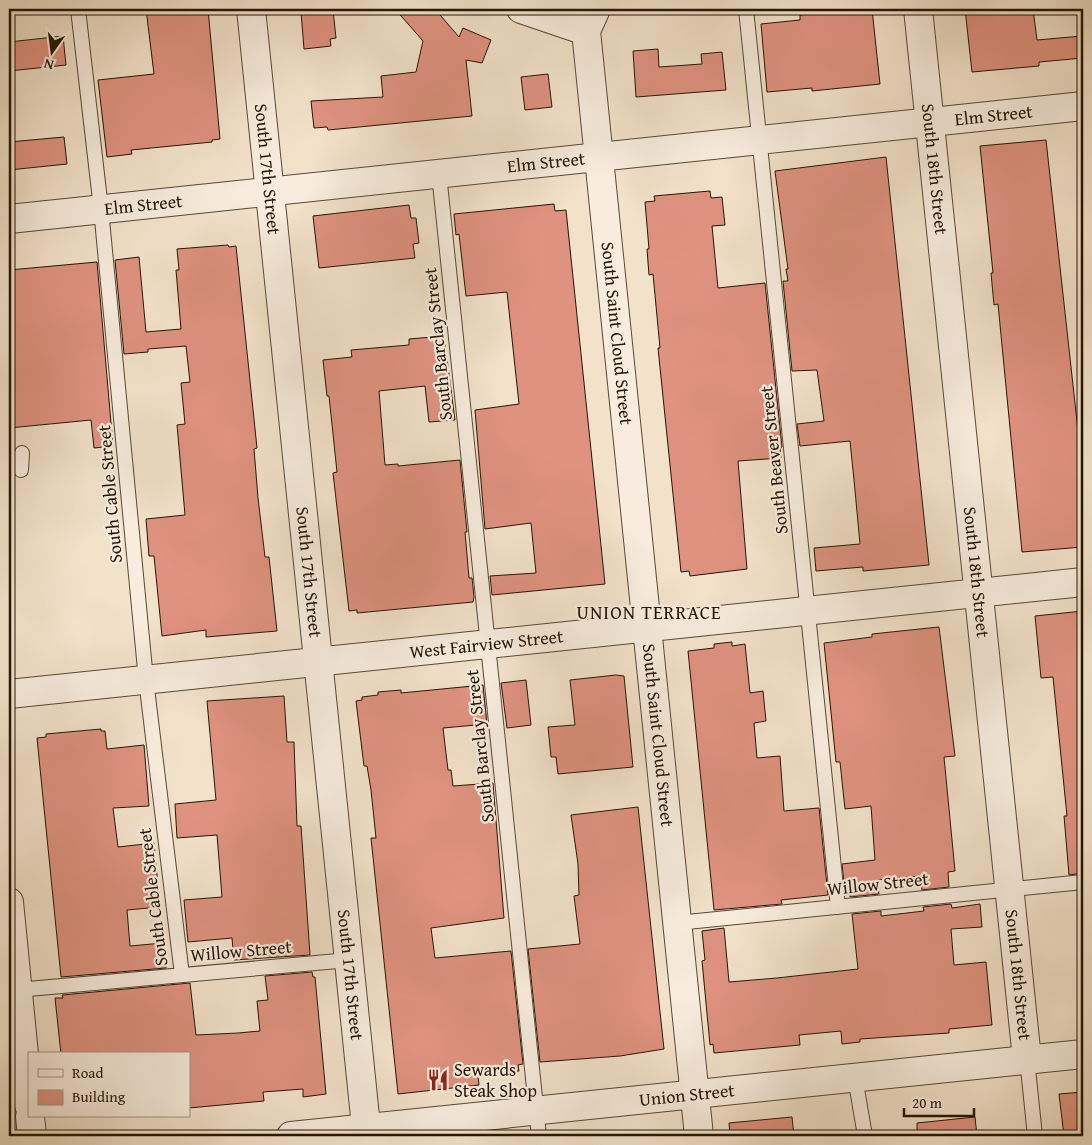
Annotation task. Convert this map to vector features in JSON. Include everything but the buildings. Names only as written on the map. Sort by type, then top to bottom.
[{"type":"street","name":"South 17th Street","points":[[251,9],[366,1132]]},
{"type":"street","points":[[521,9],[591,20]]},
{"type":"street","name":"South 18th Street","points":[[918,9],[1027,1059]]},
{"type":"street","name":"South Saint Cloud Street","points":[[591,20],[598,156],[699,1136]]},
{"type":"street","name":"Elm Street","points":[[9,219],[1083,106]]},
{"type":"street","name":"West Fairview Street","points":[[9,694],[1083,582]]},
{"type":"street","points":[[9,902],[28,1096]]},
{"type":"street","name":"Union Street","points":[[291,1136],[538,1123],[695,1093],[1083,1054]]},
{"type":"street","points":[[30,1118],[32,1136]]},
{"type":"lane","name":"South Cable Street","points":[[78,9],[101,209],[146,680],[182,975]]},
{"type":"lane","name":"South Beaver Street","points":[[746,9],[838,907]]},
{"type":"lane","name":"South Barclay Street","points":[[439,174],[538,1123]]},
{"type":"lane","points":[[22,453],[22,470]]},
{"type":"lane","name":"Willow Street","points":[[677,923],[1083,882]]},
{"type":"lane","name":"Willow Street","points":[[17,990],[349,960]]},
{"type":"lane","name":"South 18th Street","points":[[1027,1059],[1035,1136]]},
{"type":"lane","points":[[855,1077],[865,1136]]},
{"type":"place","name":"Sewards Steak Shop","points":[[438,1080]]},
{"type":"district","name":"UNION TERRACE","points":[[649,612]]}]
